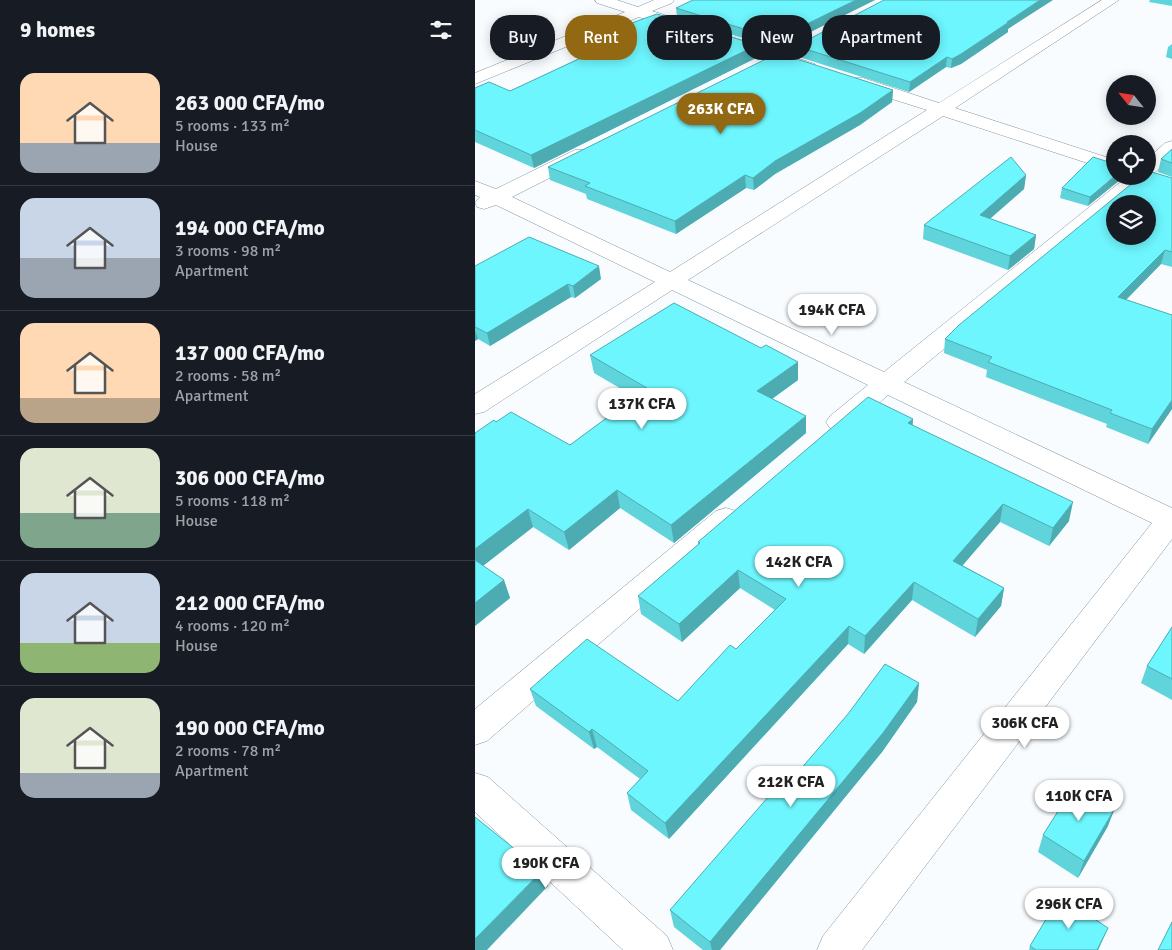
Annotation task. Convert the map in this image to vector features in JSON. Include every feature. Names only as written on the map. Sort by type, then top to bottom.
[{"type":"street","points":[[602,0],[742,45]]},
{"type":"street","points":[[475,79],[667,0]]},
{"type":"street","points":[[475,406],[1112,0]]},
{"type":"street","points":[[752,70],[773,60]]},
{"type":"street","points":[[788,60],[823,71]]},
{"type":"street","points":[[841,77],[1106,163]]},
{"type":"street","points":[[1156,161],[1172,147]]},
{"type":"street","points":[[475,208],[486,192],[593,149]]},
{"type":"street","points":[[817,441],[886,383],[1140,185]]},
{"type":"street","points":[[486,192],[1172,519],[837,950]]},
{"type":"street","points":[[475,730],[741,505]]},
{"type":"street","points":[[475,789],[653,950]]},
{"type":"building","points":[[693,0],[856,0],[812,21],[812,15],[742,15],[742,28],[732,25],[732,15],[699,15],[676,8]]},
{"type":"building","points":[[884,0],[1040,0],[961,54],[952,59],[947,57],[910,82],[840,60],[940,60],[940,15],[855,15]]},
{"type":"building","points":[[647,18],[647,60],[726,60],[531,155],[475,130],[475,88],[489,82],[510,91],[577,60],[637,60],[637,21]]},
{"type":"building","points":[[822,32],[822,54],[812,51],[812,38]]},
{"type":"building","points":[[732,37],[742,40],[742,52],[732,57]]},
{"type":"building","points":[[764,60],[800,60],[893,90],[860,113],[775,161],[753,178],[745,175],[675,221],[585,186],[590,183],[548,167]]},
{"type":"building","points":[[1172,149],[1172,163],[1161,159]]},
{"type":"building","points":[[1011,157],[1026,175],[980,215],[1036,235],[1010,256],[924,225]]},
{"type":"building","points":[[1093,157],[1106,161],[1106,184],[1090,197],[1062,188]]},
{"type":"building","points":[[1156,173],[1172,178],[1172,252],[1165,250],[1118,297],[1172,315],[1172,400],[1152,429],[1110,413],[1112,410],[988,362],[992,357],[945,339],[959,325],[1106,205],[1106,245],[1156,245],[1156,195],[1118,195],[1130,185],[1156,185]]},
{"type":"building","points":[[529,237],[599,266],[573,286],[568,284],[487,333],[475,327],[475,266]]},
{"type":"building","points":[[674,303],[761,348],[766,345],[798,362],[757,391],[806,416],[671,525],[617,490],[564,532],[528,509],[475,549],[475,433],[494,420],[496,422],[511,412],[570,445],[647,388],[590,355]]},
{"type":"building","points":[[868,397],[913,419],[908,423],[1073,502],[1053,528],[1003,504],[953,561],[1004,588],[978,619],[914,582],[865,636],[849,626],[665,823],[627,793],[648,771],[592,729],[589,732],[530,689],[587,639],[678,701],[730,645],[736,649],[786,599],[738,570],[679,624],[638,596],[700,543],[698,542]]},
{"type":"building","points":[[475,560],[504,580],[475,603]]},
{"type":"building","points":[[1172,627],[1172,679],[1147,666]]},
{"type":"building","points":[[885,664],[919,683],[883,733],[710,942],[670,910],[782,781],[787,785],[848,714]]},
{"type":"building","points":[[1075,784],[1115,808],[1084,861],[1043,835]]},
{"type":"building","points":[[475,817],[542,871],[475,939]]},
{"type":"building","points":[[1060,896],[1108,928],[1097,950],[1036,950],[1030,946]]},
{"type":"building","points":[[1172,922],[1172,950],[1158,950]]}]
